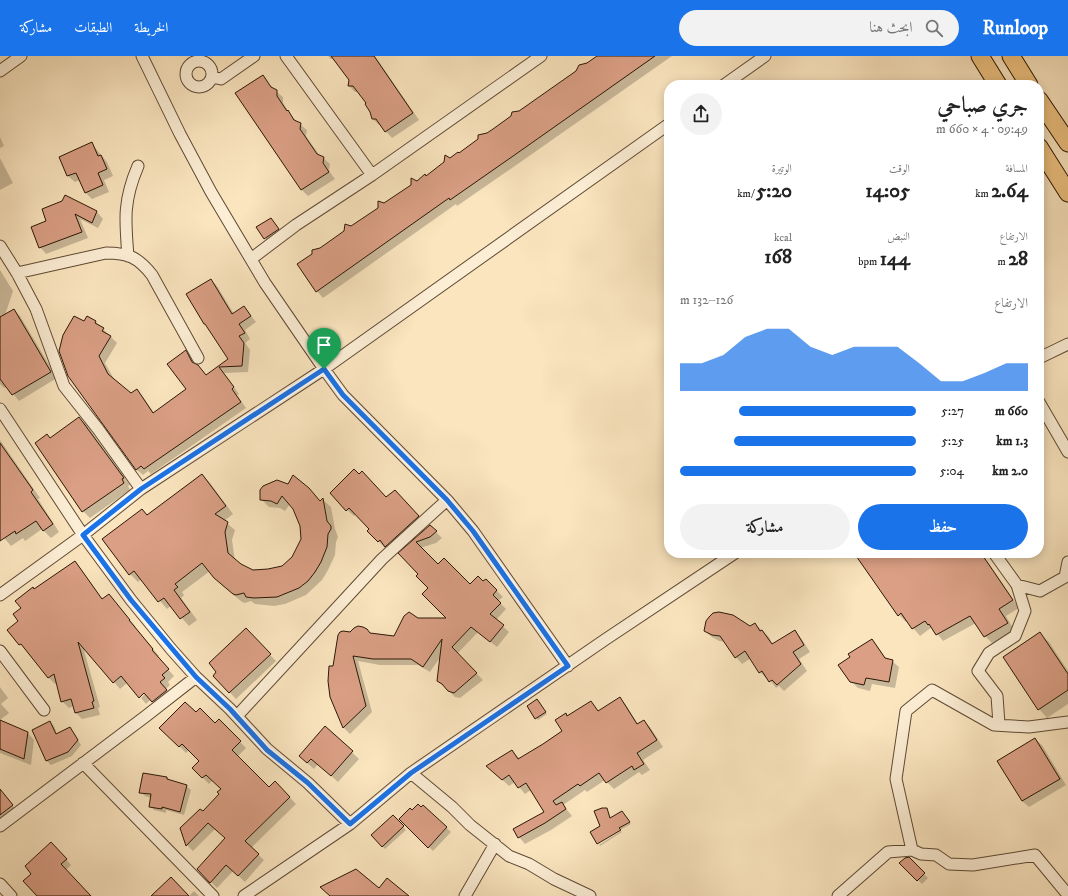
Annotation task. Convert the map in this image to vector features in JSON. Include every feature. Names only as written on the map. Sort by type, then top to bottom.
[{"type":"main road","points":[[980,56],[995,80]]},
{"type":"main road","points":[[1011,56],[1026,80]]},
{"type":"main road","points":[[1044,107],[1068,143]]},
{"type":"main road","points":[[1044,155],[1068,193]]},
{"type":"street","points":[[0,71],[21,56]]},
{"type":"street","points":[[142,56],[180,134],[211,192],[265,283],[324,369],[343,395],[447,500],[473,531],[568,666]]},
{"type":"street","points":[[212,77],[221,79],[254,56]]},
{"type":"street","points":[[286,56],[372,175]]},
{"type":"street","points":[[251,259],[296,225],[372,175],[541,56]]},
{"type":"street","points":[[731,80],[765,56]]},
{"type":"street","points":[[0,595],[83,535],[141,489],[324,369],[664,128]]},
{"type":"street","points":[[128,256],[125,216],[130,188],[138,166]]},
{"type":"street","points":[[0,246],[17,273],[36,309],[64,386],[98,429],[141,489]]},
{"type":"street","points":[[17,273],[106,253],[121,254],[143,263],[152,275],[198,358]]},
{"type":"street","points":[[1044,356],[1068,344]]},
{"type":"street","points":[[0,409],[83,535],[131,600],[196,677],[237,716],[267,750],[308,783],[350,824]]},
{"type":"street","points":[[1044,411],[1068,452]]},
{"type":"street","points":[[237,716],[382,559],[447,500]]},
{"type":"street","points":[[244,896],[350,824],[411,773],[728,558]]},
{"type":"street","points":[[994,725],[999,724],[997,696],[978,671],[989,653],[1015,636],[1025,611],[1017,585],[998,558]]},
{"type":"street","points":[[1017,585],[1040,591],[1065,577],[1068,562]]},
{"type":"street","points":[[0,651],[44,710]]},
{"type":"street","points":[[0,826],[196,677]]},
{"type":"street","points":[[912,850],[896,779],[906,711],[932,690],[994,725],[1029,727],[1068,722]]},
{"type":"street","points":[[84,763],[212,896]]},
{"type":"street","points":[[411,773],[470,825],[509,856],[530,864],[554,880],[590,896]]},
{"type":"street","points":[[465,896],[495,844]]},
{"type":"street","points":[[838,896],[888,852],[912,850],[921,854],[936,856],[949,864],[973,865],[1035,855],[1068,894]]},
{"type":"street","points":[[0,884],[11,896]]},
{"type":"building","points":[[331,56],[374,56],[413,113],[385,132],[376,119],[372,119],[365,104],[366,103],[353,86],[348,86],[349,80]]},
{"type":"building","points":[[597,56],[655,56],[316,292],[297,264],[312,254],[312,250],[320,248],[344,231],[345,224],[351,226],[378,208],[378,201],[384,203],[411,185],[411,178],[417,181],[425,174],[426,176],[444,162],[445,155],[450,158],[458,152],[459,153],[478,139],[478,135],[487,133],[511,116],[512,112],[519,111],[576,71],[579,65],[587,63]]},
{"type":"building","points":[[263,75],[271,87],[277,90],[277,96],[294,120],[301,123],[300,129],[317,154],[324,157],[323,163],[329,172],[301,190],[235,93]]},
{"type":"building","points":[[92,142],[98,156],[101,155],[107,169],[98,173],[103,185],[85,193],[76,173],[67,176],[59,157]]},
{"type":"building","points":[[65,195],[97,211],[92,223],[75,214],[82,232],[39,248],[31,227],[46,221],[42,209],[62,201]]},
{"type":"building","points":[[271,218],[279,229],[264,239],[256,227]]},
{"type":"building","points":[[211,279],[232,314],[244,306],[251,316],[239,324],[245,333],[239,336],[244,343],[242,366],[219,367],[234,387],[232,389],[241,402],[144,469],[141,466],[136,470],[68,376],[59,351],[63,335],[74,316],[84,321],[87,316],[96,321],[95,323],[104,328],[102,331],[111,336],[99,356],[108,374],[131,393],[137,389],[153,413],[186,389],[167,364],[186,350],[192,362],[198,365],[206,375],[228,359],[186,294]]},
{"type":"building","points":[[14,309],[51,372],[12,395],[0,379],[0,317]]},
{"type":"building","points":[[79,417],[124,478],[122,479],[124,483],[82,512],[35,443],[47,434],[50,438]]},
{"type":"building","points":[[0,443],[33,490],[31,492],[53,524],[43,531],[36,521],[16,534],[15,531],[0,541]]},
{"type":"building","points":[[354,469],[359,474],[362,471],[386,497],[395,490],[419,516],[385,547],[380,540],[378,542],[367,531],[369,529],[349,508],[346,511],[330,493]]},
{"type":"building","points":[[202,474],[226,506],[215,514],[228,522],[225,532],[228,553],[241,564],[253,570],[282,566],[292,557],[301,539],[300,526],[293,509],[282,496],[277,504],[271,501],[260,500],[260,490],[263,486],[277,480],[288,484],[293,475],[309,488],[320,501],[323,498],[327,521],[331,526],[331,529],[328,534],[327,547],[321,562],[308,581],[299,588],[277,597],[246,597],[244,593],[236,595],[233,594],[214,578],[202,563],[175,584],[178,587],[174,590],[190,612],[180,619],[164,598],[158,602],[134,571],[129,575],[102,539],[142,509],[147,515]]},
{"type":"building","points":[[430,525],[437,531],[430,537],[416,542],[438,564],[444,558],[470,584],[478,576],[483,581],[486,579],[497,590],[493,595],[501,603],[490,614],[504,625],[490,642],[471,627],[452,647],[477,673],[454,693],[448,691],[437,681],[442,639],[423,667],[411,659],[373,659],[353,656],[366,706],[343,728],[330,697],[328,681],[329,666],[333,666],[338,635],[340,632],[350,632],[358,626],[367,629],[370,633],[394,636],[404,616],[409,612],[418,618],[446,618],[422,594],[428,588],[416,576],[418,574],[398,553]]},
{"type":"building","points":[[857,558],[984,558],[1013,600],[999,609],[1008,623],[984,637],[970,616],[936,635],[929,624],[928,625],[925,621],[912,629],[901,613],[898,616]]},
{"type":"building","points":[[75,561],[102,599],[109,594],[153,649],[152,650],[169,669],[162,675],[165,678],[160,682],[167,690],[152,702],[144,693],[139,698],[121,676],[113,683],[78,642],[94,701],[92,702],[94,708],[75,713],[71,699],[61,702],[54,674],[48,678],[21,644],[19,645],[7,630],[18,621],[13,614],[21,608],[15,601],[33,587],[34,589]]},
{"type":"building","points":[[719,612],[733,615],[750,626],[755,623],[772,644],[795,630],[804,645],[793,652],[801,664],[777,685],[772,680],[769,682],[762,671],[759,673],[745,651],[735,658],[720,636],[712,635],[704,631],[706,621],[709,617],[713,613]]},
{"type":"building","points":[[246,628],[271,654],[229,693],[213,676],[216,672],[209,663]]},
{"type":"building","points":[[1040,632],[1068,674],[1068,690],[1038,710],[1003,657]]},
{"type":"building","points":[[872,639],[885,658],[893,660],[889,682],[866,678],[864,685],[850,682],[838,665],[850,657],[848,654]]},
{"type":"building","points":[[620,697],[637,724],[644,720],[657,740],[637,753],[644,764],[634,770],[632,766],[606,783],[599,773],[580,786],[578,784],[553,801],[556,805],[562,802],[566,809],[518,838],[513,829],[544,812],[526,783],[518,788],[509,775],[502,780],[486,766],[512,750],[518,759],[543,744],[562,731],[555,720],[566,713],[567,716],[591,701],[598,711]]},
{"type":"building","points":[[537,699],[546,712],[535,719],[527,706]]},
{"type":"building","points":[[185,702],[196,712],[200,708],[215,723],[219,719],[241,741],[232,750],[269,787],[275,781],[290,797],[245,841],[259,854],[238,876],[226,865],[210,883],[197,869],[225,838],[208,823],[186,846],[180,828],[200,809],[203,811],[219,794],[217,792],[221,789],[206,775],[202,778],[192,768],[199,761],[182,744],[179,747],[159,728]]},
{"type":"building","points":[[0,720],[28,732],[24,759],[0,749]]},
{"type":"building","points":[[50,721],[56,734],[70,727],[78,740],[68,752],[46,761],[32,730]]},
{"type":"building","points":[[325,726],[353,751],[331,776],[311,759],[307,763],[299,756]]},
{"type":"building","points":[[1035,738],[1060,779],[1022,801],[997,761]]},
{"type":"building","points":[[143,773],[167,777],[167,779],[187,785],[180,812],[162,807],[162,809],[149,807],[151,794],[139,793]]},
{"type":"building","points":[[0,789],[13,805],[0,815]]},
{"type":"building","points":[[418,804],[421,807],[423,805],[447,827],[428,848],[399,819],[410,808],[412,810]]},
{"type":"building","points":[[607,808],[610,818],[622,811],[630,822],[619,828],[621,830],[597,844],[590,832],[600,826],[594,811]]},
{"type":"building","points":[[393,815],[404,826],[382,847],[371,835]]},
{"type":"building","points":[[51,842],[67,859],[61,864],[91,896],[37,896],[23,881],[31,874],[25,866]]},
{"type":"building","points":[[909,857],[925,873],[917,881],[899,863],[905,858]]},
{"type":"building","points":[[356,869],[379,888],[387,878],[409,896],[330,896],[320,887]]},
{"type":"building","points":[[171,877],[189,896],[151,896]]},
{"type":"route","points":[[324,369],[343,395],[447,500],[473,531],[568,666],[411,773],[350,824],[308,783],[267,750],[230,709],[196,677],[131,600],[83,535],[141,489],[324,369]]}]
